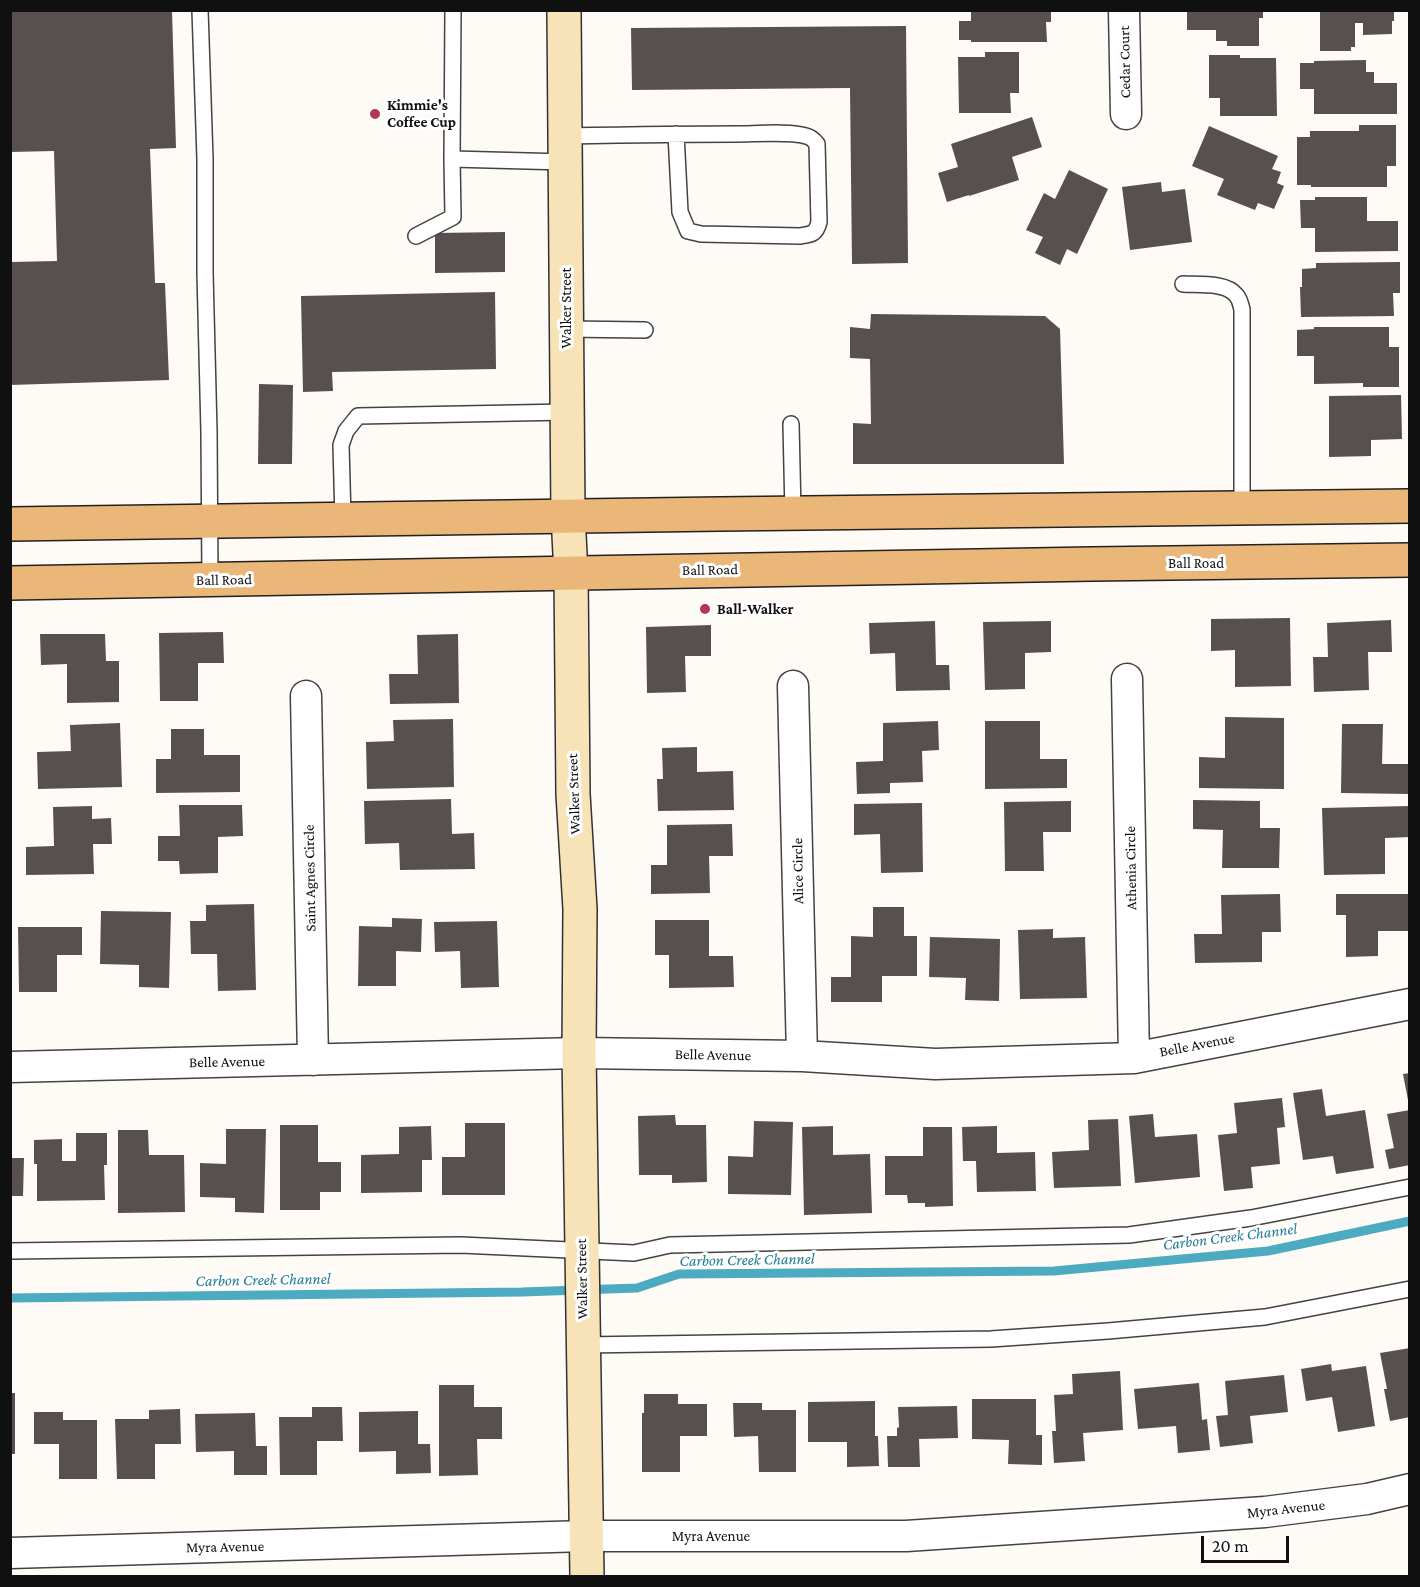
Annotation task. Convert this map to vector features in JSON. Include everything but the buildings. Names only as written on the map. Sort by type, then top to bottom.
[{"type":"main road","name":"Walker Street","points":[[564,10],[568,516],[573,794],[580,909],[579,1053],[587,1576]]},
{"type":"main road","points":[[10,524],[1410,506]]},
{"type":"main road","name":"Ball Road","points":[[10,582],[1410,560]]},
{"type":"street","name":"Cedar Court","points":[[1124,10],[1126,114]]},
{"type":"street","name":"Athenia Circle","points":[[1127,679],[1134,1058]]},
{"type":"street","name":"Alice Circle","points":[[793,686],[802,1056]]},
{"type":"street","name":"Saint Agnes Circle","points":[[306,696],[313,1060]]},
{"type":"street","name":"Belle Avenue","points":[[10,1067],[579,1053],[802,1056],[935,1064],[1134,1058],[1410,1004]]},
{"type":"street","name":"Myra Avenue","points":[[10,1553],[586,1536],[906,1536],[1265,1512],[1367,1499],[1410,1489]]},
{"type":"lane","points":[[200,10],[210,580]]},
{"type":"lane","points":[[416,236],[453,217],[453,10]]},
{"type":"lane","points":[[452,159],[565,149],[676,134],[796,134],[812,138],[817,144],[819,222],[817,230],[812,234],[800,236],[701,234],[688,231],[680,212],[676,134]]},
{"type":"lane","points":[[1183,284],[1226,287],[1239,298],[1242,309],[1242,507]]},
{"type":"lane","points":[[566,329],[645,330]]},
{"type":"lane","points":[[343,520],[341,445],[346,431],[358,416],[567,412]]},
{"type":"lane","points":[[791,424],[793,513]]},
{"type":"lane","points":[[10,1251],[461,1245],[582,1256],[634,1253],[670,1245],[1129,1235],[1251,1218],[1410,1187]]},
{"type":"lane","points":[[583,1332],[990,1339],[1265,1317],[1410,1289]]},
{"type":"waterway","name":"Carbon Creek Channel","points":[[10,1298],[522,1292],[637,1288],[679,1274],[1054,1271],[1268,1251],[1410,1221]]},
{"type":"place","name":"Kimmie's Coffee Cup","points":[[375,114]]},
{"type":"place","name":"Ball-Walker","points":[[705,609]]}]
